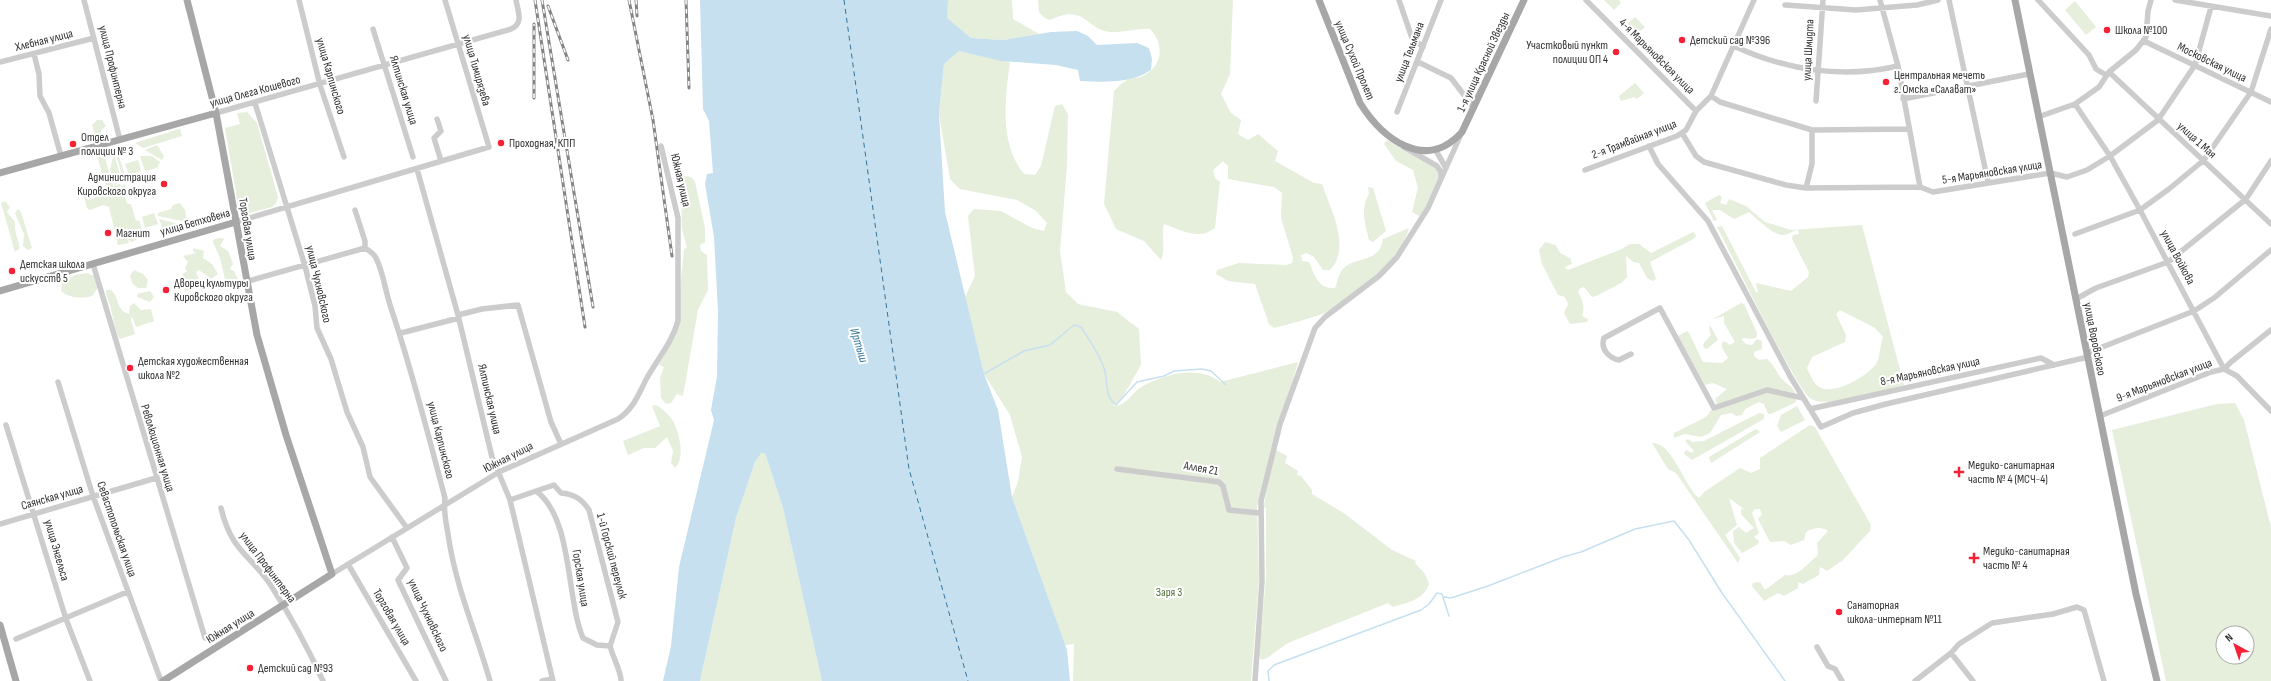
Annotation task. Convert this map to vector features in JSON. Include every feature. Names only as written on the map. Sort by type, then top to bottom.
[{"type":"main road","name":"Торговая улица","points":[[187,0],[216,113],[236,222],[245,282],[257,335],[286,435],[332,574]]},
{"type":"main road","name":"улица Сухой Пролет","points":[[1319,0],[1360,103],[1375,126],[1401,145]]},
{"type":"main road","name":"1-я улица Красной Звезды","points":[[1462,132],[1524,0]]},
{"type":"main road","name":"улица Воровского","points":[[2015,0],[2136,594],[2157,681]]},
{"type":"main road","name":"улица Олега Кошевого","points":[[0,173],[216,113]]},
{"type":"main road","points":[[1401,145],[1413,149],[1435,149],[1450,143],[1462,132]]},
{"type":"main road","name":"улица Бетховена","points":[[0,291],[236,222]]},
{"type":"main road","name":"Южная улица","points":[[162,681],[332,574]]},
{"type":"main road","points":[[0,625],[16,681]]},
{"type":"street","name":"улица Профинтерна","points":[[84,0],[120,140]]},
{"type":"street","name":"улица Карпинского","points":[[299,0],[320,85],[344,157]]},
{"type":"street","name":"улица Тимирязева","points":[[445,0],[489,147]]},
{"type":"street","name":"улица Олега Кошевого","points":[[216,113],[320,85],[516,27],[520,19],[516,0]]},
{"type":"street","points":[[1399,0],[1412,38],[1423,47]]},
{"type":"street","name":"улица Тельмана","points":[[1397,112],[1418,62],[1441,0]]},
{"type":"street","name":"4-я Марьяновская улица","points":[[1586,0],[1696,111]]},
{"type":"street","name":"2-я Трамвайная улица","points":[[1585,170],[1682,133],[1689,126],[1696,111],[1711,96],[1754,0]]},
{"type":"street","name":"улица Шмидта","points":[[1816,101],[1823,0]]},
{"type":"street","points":[[1880,0],[1898,66],[1908,129],[1920,186]]},
{"type":"street","points":[[1785,5],[1850,10],[1917,5],[1938,0]]},
{"type":"street","points":[[1949,0],[1966,86],[1988,182]]},
{"type":"street","name":"улица 1 Мая","points":[[2038,0],[2089,55],[2096,69],[2107,74],[2204,160],[2271,224]]},
{"type":"street","points":[[2038,117],[2075,104],[2099,87],[2107,74],[2144,41],[2151,0]]},
{"type":"street","points":[[2176,0],[2210,7],[2271,16]]},
{"type":"street","name":"5-я Марьяновская улица","points":[[1682,133],[1696,156],[1704,162],[1786,185],[1806,188],[1920,186],[1933,192],[1965,189],[1988,182],[2050,173],[2067,177],[2087,170],[2110,156],[2158,120],[2195,65],[2210,7]]},
{"type":"street","name":"Ялтинская улица","points":[[373,29],[413,157]]},
{"type":"street","points":[[2075,234],[2140,210],[2169,190],[2204,160],[2251,92],[2271,29]]},
{"type":"street","name":"Хлебная улица","points":[[0,62],[94,38]]},
{"type":"street","name":"Московская улица","points":[[2144,41],[2271,102]]},
{"type":"street","points":[[1734,46],[1757,57],[1785,65],[1818,71],[1868,71],[1898,66]]},
{"type":"street","points":[[34,54],[39,74],[40,96],[49,113],[61,156]]},
{"type":"street","points":[[1418,62],[1451,78],[1474,108]]},
{"type":"street","points":[[1904,98],[2029,74]]},
{"type":"street","name":"4-я Марьяновская улица","points":[[1711,96],[1720,102],[1812,130],[1908,129]]},
{"type":"street","name":"улица Чухновского","points":[[255,103],[288,206],[305,266],[315,306],[317,328],[331,359],[347,412],[363,448],[370,477],[407,528]]},
{"type":"street","name":"улица Войкова","points":[[2075,104],[2110,156],[2224,369],[2237,376],[2271,410]]},
{"type":"street","points":[[438,119],[441,131],[434,138],[441,161]]},
{"type":"street","points":[[1806,188],[1812,164],[1812,130]]},
{"type":"street","points":[[1255,681],[1262,581],[1259,513],[1280,424],[1315,328],[1321,320],[1368,286],[1388,267],[1419,224],[1441,180],[1462,132]]},
{"type":"street","points":[[1401,145],[1437,166],[1442,172],[1441,180]]},
{"type":"street","name":"Южная улица","points":[[332,574],[499,472],[626,414],[674,334],[678,321],[678,218],[661,146]]},
{"type":"street","points":[[1649,146],[1658,164],[1708,221],[1810,409]]},
{"type":"street","name":"улица Бетховена","points":[[236,222],[489,147]]},
{"type":"street","points":[[1435,149],[1446,168]]},
{"type":"street","points":[[2076,299],[2096,288],[2168,262],[2246,200],[2271,161]]},
{"type":"street","name":"Ялтинская улица","points":[[417,169],[459,317],[492,457],[510,500],[552,680]]},
{"type":"street","points":[[245,282],[365,248],[365,241],[355,210]]},
{"type":"street","name":"улица Карпинского","points":[[365,248],[376,257],[386,285],[390,307],[400,333],[423,408],[445,498],[444,506],[450,547],[461,593],[490,681]]},
{"type":"street","name":"8-я Марьяновская улица","points":[[2054,365],[2041,358],[1810,409],[1821,427],[1853,413],[1886,404],[2054,365],[2087,355],[2194,311],[2214,298],[2271,250]]},
{"type":"street","name":"Революционная улица","points":[[93,264],[205,638]]},
{"type":"street","points":[[400,333],[459,317],[482,309],[518,305],[551,422],[560,444]]},
{"type":"street","points":[[1630,354],[1619,360],[1614,359],[1604,350],[1602,346],[1604,338],[1660,308],[1714,408],[1767,390],[1803,398]]},
{"type":"street","name":"9-я Марьяновская улица","points":[[2100,416],[2211,372],[2224,369],[2271,330]]},
{"type":"street","name":"Севастопольская улица","points":[[58,382],[93,496],[127,592],[162,681]]},
{"type":"street","name":"улица Энгельса","points":[[6,425],[35,513],[66,619],[90,681]]},
{"type":"street","name":"Аллея 21","points":[[1118,469],[1219,482],[1223,486],[1229,510],[1259,513]]},
{"type":"street","name":"Саянская улица","points":[[0,524],[156,478]]},
{"type":"street","name":"1-й Горский переулок","points":[[536,491],[554,485],[561,493],[573,494],[585,504],[589,510],[618,622],[610,646]]},
{"type":"street","points":[[510,500],[536,491]]},
{"type":"street","name":"Горская улица","points":[[536,491],[544,497],[551,508],[566,549],[572,598],[578,627],[583,638],[597,645],[610,646]]},
{"type":"street","name":"улица Профинтерна","points":[[221,508],[224,522],[235,545],[268,582],[284,605],[323,681]]},
{"type":"street","name":"улица Чухновского","points":[[392,537],[407,568],[398,580],[446,681]]},
{"type":"street","name":"Торговая улица","points":[[348,564],[416,681]]},
{"type":"street","points":[[16,638],[66,619],[127,592]]},
{"type":"street","points":[[1915,681],[1951,653],[1969,636],[1992,623],[2081,607],[2084,610],[2104,681]]},
{"type":"street","points":[[610,646],[614,660],[622,677],[621,681]]},
{"type":"street","points":[[1817,647],[1828,666],[1835,669],[1842,681]]},
{"type":"street","points":[[1951,653],[1973,681]]},
{"type":"street","points":[[542,681],[552,680]]},
{"type":"green space","points":[[948,0],[1012,0],[1013,19],[1039,34],[1003,40],[971,38],[946,18]]},
{"type":"green space","points":[[1038,0],[1233,0],[1230,74],[1221,94],[1231,113],[1241,120],[1238,134],[1248,140],[1258,134],[1278,151],[1275,161],[1314,183],[1322,184],[1334,216],[1339,239],[1339,251],[1336,261],[1330,270],[1323,270],[1314,257],[1307,253],[1301,255],[1302,261],[1309,262],[1315,277],[1321,284],[1329,288],[1335,288],[1342,270],[1347,265],[1366,259],[1377,253],[1381,247],[1383,239],[1409,228],[1405,239],[1397,252],[1376,276],[1363,288],[1338,306],[1314,317],[1274,328],[1269,324],[1255,284],[1228,281],[1216,274],[1217,270],[1239,263],[1286,265],[1292,263],[1293,257],[1281,218],[1282,193],[1274,187],[1228,179],[1228,166],[1223,161],[1213,170],[1215,178],[1220,182],[1215,228],[1209,232],[1196,234],[1164,224],[1163,252],[1161,260],[1144,241],[1116,229],[1104,204],[1114,91],[1127,80],[1141,77],[1154,68],[1160,49],[1158,42],[1150,29],[1110,32],[1101,30],[1084,18],[1071,14],[1050,20],[1045,18],[1039,12]]},
{"type":"green space","points":[[1604,0],[1619,0],[1621,3],[1614,10]]},
{"type":"green space","points":[[2075,1],[2096,27],[2086,35],[2065,10]]},
{"type":"green space","points":[[1635,17],[1645,27],[1637,34],[1627,24]]},
{"type":"green space","name":"Заря 3","points":[[959,51],[1010,62],[1006,105],[1007,135],[1016,162],[1024,174],[1035,175],[1041,166],[1055,106],[1062,104],[1068,114],[1067,166],[1060,251],[1066,292],[1078,304],[1117,312],[1139,329],[1141,365],[1122,398],[1113,406],[1122,404],[1139,388],[1172,375],[1182,373],[1202,374],[1212,377],[1220,382],[1298,362],[1257,507],[1259,579],[1251,681],[1073,681],[1074,644],[1065,645],[1012,497],[1018,482],[1022,457],[1010,415],[984,374],[965,297],[975,276],[968,216],[974,209],[1001,211],[1032,228],[1044,231],[1047,223],[1036,211],[1017,200],[960,189],[950,179],[939,114],[944,64]]},
{"type":"green space","points":[[1635,83],[1644,93],[1637,99],[1634,97],[1621,101],[1619,96]]},
{"type":"green space","points":[[247,112],[257,123],[278,197],[276,203],[272,207],[246,214],[238,205],[225,128],[240,124],[237,113]]},
{"type":"green space","points":[[97,120],[102,120],[106,126],[101,130],[101,138],[96,137],[92,125]]},
{"type":"green space","points":[[188,126],[180,129],[182,136],[143,148],[135,143]]},
{"type":"green space","points":[[1387,140],[1439,170],[1440,177],[1422,214],[1419,216],[1412,212],[1418,188],[1413,170],[1396,161],[1384,144]]},
{"type":"green space","points":[[157,145],[164,156],[162,160],[145,150]]},
{"type":"green space","points":[[117,150],[126,179],[123,179],[115,151]]},
{"type":"green space","points":[[104,154],[115,193],[114,185],[121,184],[117,192],[124,184],[128,194],[125,197],[127,204],[131,204],[136,221],[139,220],[143,234],[139,232],[141,237],[132,242],[128,240],[129,243],[118,245],[109,207],[103,205],[90,210],[87,208],[84,196],[89,200],[108,193],[97,156]]},
{"type":"green space","points":[[114,154],[122,182],[115,184],[110,169]]},
{"type":"green space","points":[[140,156],[152,156],[160,162],[157,168],[145,171]]},
{"type":"green space","points":[[138,160],[141,171],[129,175],[125,164]]},
{"type":"green space","points":[[686,176],[691,177],[695,182],[705,228],[705,242],[700,245],[701,251],[707,255],[708,290],[698,310],[683,396],[677,394],[671,403],[666,404],[661,398],[660,378],[664,367],[659,365],[676,333],[684,249],[687,248],[682,229],[681,186],[682,179]]},
{"type":"green space","points":[[1368,187],[1373,188],[1386,231],[1373,242],[1369,240],[1364,216],[1366,200],[1369,194]]},
{"type":"green space","points":[[138,189],[143,194],[138,199],[133,194]]},
{"type":"green space","points":[[1719,195],[1722,197],[1720,203],[1726,205],[1729,199],[1746,206],[1765,222],[1791,230],[1862,225],[1904,385],[1857,398],[1831,402],[1811,399],[1803,390],[1792,372],[1717,227],[1722,226],[1756,292],[1758,293],[1756,283],[1791,291],[1808,277],[1809,272],[1792,239],[1793,235],[1799,234],[1798,230],[1785,235],[1779,234],[1765,226],[1749,212],[1734,219],[1720,210],[1712,210],[1717,220],[1714,221],[1705,203]],"holes":[[[1840,310],[1875,328],[1883,337],[1876,364],[1872,369],[1851,383],[1843,386],[1828,389],[1821,388],[1816,385],[1807,368],[1812,357],[1845,342],[1846,335],[1836,314]]]},
{"type":"green space","points":[[5,201],[10,207],[7,212],[15,222],[20,248],[15,252],[1,203]]},
{"type":"green space","points":[[180,203],[185,210],[187,222],[158,216],[158,213],[171,209],[173,205]]},
{"type":"green space","points":[[18,209],[21,212],[32,248],[28,250],[23,246],[24,234],[15,213]]},
{"type":"green space","points":[[154,213],[158,224],[145,228],[142,217]]},
{"type":"green space","points":[[159,219],[185,226],[186,228],[164,231]]},
{"type":"green space","points":[[1693,232],[1696,235],[1695,238],[1650,262],[1656,279],[1653,281],[1647,278],[1639,263],[1633,262],[1626,256],[1627,277],[1621,283],[1592,297],[1584,287],[1579,289],[1578,292],[1583,306],[1582,316],[1588,319],[1587,322],[1570,324],[1564,313],[1568,304],[1565,297],[1558,295],[1542,264],[1539,250],[1545,242],[1556,245],[1560,253],[1570,258],[1572,264],[1565,268],[1568,270],[1622,249],[1630,244],[1639,244],[1651,253]]},
{"type":"green space","points":[[214,239],[224,239],[220,246],[228,251],[233,264],[230,269],[234,271],[238,279],[234,284],[225,279],[220,258],[213,242]]},
{"type":"green space","points":[[193,248],[204,251],[203,258],[212,264],[218,274],[211,279],[199,270],[196,272],[201,286],[195,288],[194,283],[189,290],[185,291],[180,285],[183,274],[187,271],[185,268],[188,262],[183,256],[196,253],[193,251]]},
{"type":"green space","points":[[134,270],[143,274],[148,280],[146,288],[138,288],[133,284],[130,276]]},
{"type":"green space","points":[[87,273],[96,277],[97,289],[92,296],[76,297],[61,291],[62,282],[75,275]]},
{"type":"green space","points":[[106,290],[111,290],[114,293],[122,310],[129,314],[130,306],[134,303],[141,310],[151,309],[154,321],[136,327],[132,316],[131,320],[135,334],[120,339],[115,327]]},
{"type":"green space","points":[[150,291],[154,297],[150,302],[137,297],[137,294]]},
{"type":"green space","points":[[1741,303],[1744,304],[1757,333],[1757,337],[1752,339],[1743,338],[1742,340],[1746,344],[1752,345],[1757,339],[1762,341],[1762,349],[1754,352],[1754,356],[1759,360],[1767,359],[1773,365],[1780,377],[1794,390],[1796,402],[1768,414],[1764,404],[1759,402],[1745,409],[1742,415],[1736,416],[1732,413],[1721,415],[1710,433],[1701,437],[1685,434],[1674,438],[1674,433],[1706,417],[1711,410],[1718,407],[1715,399],[1727,389],[1713,383],[1705,385],[1678,336],[1687,331],[1689,333],[1703,362],[1722,363],[1728,358],[1722,347],[1722,343],[1724,341],[1730,345],[1735,342],[1724,323],[1724,316],[1713,319]]},
{"type":"green space","points":[[1710,325],[1718,340],[1707,349],[1704,348],[1703,344],[1711,335],[1709,329]]},
{"type":"green space","points":[[2235,403],[2244,420],[2271,527],[2271,681],[2166,681],[2112,430],[2217,404]]},
{"type":"green space","points":[[656,405],[671,418],[677,429],[681,451],[675,468],[671,463],[673,451],[667,437],[655,448],[644,448],[628,455],[623,441],[660,426],[652,406]]},
{"type":"green space","points":[[1797,406],[1805,420],[1781,432],[1777,426],[1781,415]]},
{"type":"green space","points":[[1759,413],[1764,414],[1764,419],[1692,460],[1684,454],[1686,450],[1692,453],[1694,451],[1685,441],[1688,439],[1692,442],[1704,441]]},
{"type":"green space","points":[[1810,425],[1815,427],[1871,525],[1870,531],[1843,560],[1827,571],[1820,567],[1819,575],[1803,584],[1798,582],[1798,588],[1784,596],[1778,593],[1764,601],[1752,586],[1753,583],[1760,582],[1765,590],[1785,575],[1798,572],[1817,556],[1817,543],[1828,531],[1820,528],[1811,529],[1806,532],[1804,540],[1791,545],[1784,541],[1770,542],[1758,519],[1762,514],[1760,509],[1755,509],[1752,513],[1759,533],[1754,537],[1759,541],[1758,544],[1742,553],[1734,543],[1733,531],[1739,527],[1746,533],[1754,528],[1741,514],[1741,509],[1745,510],[1729,498],[1737,525],[1725,535],[1740,558],[1738,563],[1676,473],[1668,469],[1652,443],[1659,444],[1666,449],[1694,493],[1699,498],[1704,492],[1740,468],[1751,473],[1760,469],[1760,458]]},
{"type":"green space","points":[[1756,429],[1760,432],[1711,463],[1709,457]]},
{"type":"green space","points":[[1276,450],[1287,456],[1285,463],[1298,471],[1297,475],[1301,476],[1312,490],[1312,494],[1345,514],[1392,550],[1416,561],[1415,563],[1425,574],[1429,584],[1423,594],[1415,600],[1393,607],[1388,603],[1288,643],[1267,658],[1261,660],[1259,655],[1266,577],[1266,509],[1264,506],[1269,473]]},
{"type":"green space","points":[[760,453],[765,453],[783,508],[822,681],[700,681],[736,518],[755,462]]},
{"type":"water","name":"Иртыш","points":[[700,0],[948,0],[947,18],[971,38],[1003,40],[1051,32],[1077,31],[1088,36],[1097,45],[1137,43],[1149,48],[1152,59],[1151,70],[1134,78],[1117,81],[1080,81],[1078,70],[1056,65],[1001,61],[959,51],[944,64],[939,114],[945,212],[984,374],[998,410],[1012,497],[1067,650],[1070,681],[822,681],[783,508],[765,453],[761,453],[755,462],[736,518],[700,681],[663,681],[671,646],[679,567],[714,420],[711,410],[717,376],[718,311],[714,237],[705,184],[707,174],[713,173],[709,121],[703,109]]},
{"type":"waterway","points":[[982,375],[1024,351],[1050,345],[1074,325],[1081,327],[1094,347],[1104,368],[1109,397],[1116,405],[1137,382],[1164,376],[1174,371],[1202,369],[1211,371],[1226,385]]},
{"type":"waterway","points":[[1444,597],[1451,598],[1488,586],[1563,557],[1581,552],[1635,529],[1674,521],[1689,540],[1722,593],[1785,681]]},
{"type":"waterway","points":[[1269,681],[1268,671],[1274,665],[1421,610],[1429,604],[1437,593],[1442,594],[1449,616]]},
{"type":"ferry route","points":[[844,0],[909,469],[968,681]]},
{"type":"railway","points":[[535,0],[585,327]]},
{"type":"railway","points":[[542,0],[593,307]]},
{"type":"railway","points":[[629,0],[653,120],[672,256]]},
{"type":"railway","points":[[636,0],[637,16]]},
{"type":"railway","points":[[686,0],[689,88]]},
{"type":"railway","points":[[548,6],[568,60]]},
{"type":"railway","points":[[534,24],[534,98]]},
{"type":"place","name":"Школа №100","points":[[2107,30]]},
{"type":"place","name":"Детский сад №396","points":[[1682,40]]},
{"type":"place","name":"Участковый пункт полиции ОП 4","points":[[1616,52]]},
{"type":"place","name":"Центральная мечеть г. Омска «Салават»","points":[[1886,82]]},
{"type":"place","name":"Проходная, КПП","points":[[501,143]]},
{"type":"place","name":"Отдел полиции № 3","points":[[73,144]]},
{"type":"place","name":"Администрация Кировского округа","points":[[164,184]]},
{"type":"place","name":"Магнит","points":[[108,233]]},
{"type":"place","name":"Детская школа искусств 5","points":[[12,271]]},
{"type":"place","name":"Дворец культуры Кировского округа","points":[[166,290]]},
{"type":"place","name":"Детская художественная школа №2","points":[[130,368]]},
{"type":"place","name":"Медико-санитарная часть № 4 (МСЧ-4)","points":[[1959,472]]},
{"type":"place","name":"Медико-санитарная часть № 4","points":[[1974,558]]},
{"type":"place","name":"Санаторная школа-интернат №11","points":[[1839,612]]},
{"type":"place","name":"Детский сад №93","points":[[250,668]]}]
